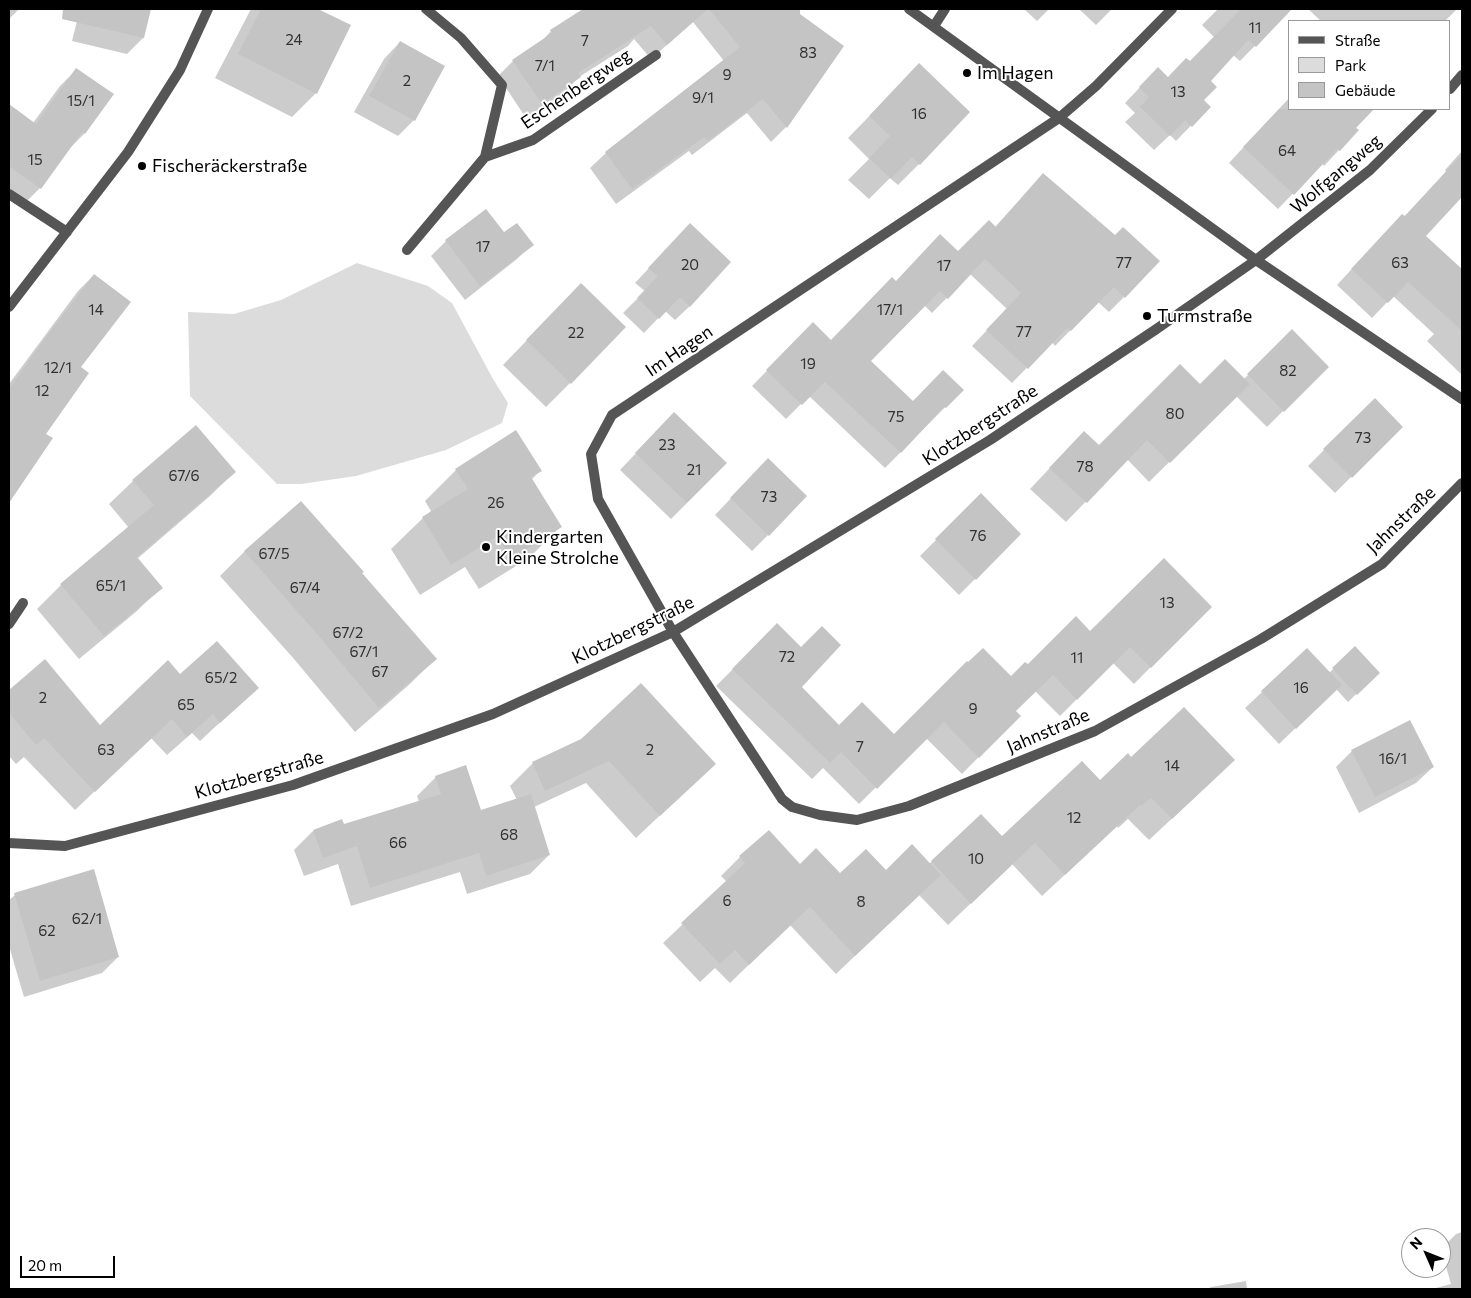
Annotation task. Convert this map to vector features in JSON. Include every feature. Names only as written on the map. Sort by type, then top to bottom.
[{"type":"street","points":[[9,307],[128,152],[180,70],[208,9]]},
{"type":"street","name":"Eschenbergweg","points":[[407,250],[485,157],[502,85],[461,38],[426,9]]},
{"type":"street","points":[[909,9],[1256,260],[1462,398]]},
{"type":"street","points":[[934,26],[945,9]]},
{"type":"street","name":"Im Hagen","points":[[673,632],[598,499],[591,454],[612,415],[1059,118],[1096,86],[1172,9]]},
{"type":"street","name":"Eschenbergweg","points":[[485,157],[533,140],[656,55]]},
{"type":"street","points":[[1451,88],[1462,75]]},
{"type":"street","name":"Wolfgangweg","points":[[1256,260],[1370,170],[1431,110]]},
{"type":"street","points":[[9,194],[67,232]]},
{"type":"street","name":"Klotzbergstraße","points":[[9,843],[65,846],[293,785],[493,714],[673,632],[990,440],[1256,260]]},
{"type":"street","name":"Jahnstraße","points":[[673,632],[782,800],[792,807],[820,816],[857,820],[909,806],[1095,731],[1253,643],[1382,564],[1462,483]]},
{"type":"street","points":[[9,624],[22,603]]},
{"type":"green space","points":[[357,263],[428,286],[452,303],[508,403],[502,423],[446,450],[356,476],[301,484],[277,484],[190,396],[188,312],[234,314],[281,300]]},
{"type":"building","points":[[63,9],[151,9],[144,38],[62,19]]},
{"type":"building","points":[[261,9],[318,9],[351,25],[317,94],[238,54]]},
{"type":"building","points":[[583,9],[708,9],[667,45],[651,26],[578,73],[581,77],[542,104],[512,60],[552,33],[550,30]]},
{"type":"building","points":[[709,9],[800,9],[800,14],[844,46],[787,128],[763,99],[708,141],[704,137],[632,189],[605,152],[740,47]]},
{"type":"building","points":[[1241,9],[1292,9],[1256,47],[1248,40],[1211,81],[1217,87],[1204,100],[1211,107],[1192,127],[1185,120],[1170,136],[1140,107],[1149,97],[1139,87],[1158,67],[1168,77],[1186,58],[1190,61]]},
{"type":"building","points":[[400,41],[445,66],[415,121],[369,96]]},
{"type":"building","points":[[919,63],[970,112],[920,165],[912,157],[891,179],[869,158],[890,136],[869,116]]},
{"type":"building","points":[[76,68],[114,94],[85,134],[82,132],[41,189],[9,166],[9,104],[36,124]]},
{"type":"building","points":[[1279,109],[1373,110],[1356,128],[1359,130],[1340,151],[1337,149],[1294,195],[1243,147]]},
{"type":"building","points":[[1462,154],[1462,197],[1426,236],[1462,269],[1462,331],[1408,282],[1388,303],[1351,269],[1402,214],[1405,216]]},
{"type":"building","points":[[1043,173],[1115,235],[1123,227],[1160,261],[1125,298],[1114,287],[1071,331],[1067,328],[1028,369],[986,330],[1021,293],[985,259],[948,299],[940,291],[871,361],[913,401],[943,370],[964,390],[946,408],[944,407],[901,453],[825,382],[802,405],[766,370],[813,322],[831,340],[892,277],[896,281],[940,234],[958,251],[989,220],[996,227]]},
{"type":"building","points":[[486,209],[504,232],[517,223],[534,245],[480,286],[445,240]]},
{"type":"building","points":[[690,223],[731,262],[690,307],[680,297],[659,319],[637,298],[658,276],[648,268]]},
{"type":"building","points":[[94,274],[131,302],[81,367],[89,373],[46,434],[53,438],[9,503],[9,389]]},
{"type":"building","points":[[581,283],[626,327],[571,384],[526,340]]},
{"type":"building","points":[[1292,329],[1329,367],[1284,412],[1247,374]]},
{"type":"building","points":[[1225,359],[1250,384],[1170,463],[1147,440],[1087,503],[1049,468],[1084,431],[1099,445],[1180,364],[1200,384]]},
{"type":"building","points":[[1375,398],[1403,427],[1352,478],[1323,449]]},
{"type":"building","points":[[674,412],[727,463],[687,503],[635,453]]},
{"type":"building","points":[[196,425],[236,472],[137,557],[163,588],[104,636],[60,584],[154,505],[132,480]]},
{"type":"building","name":"Kindergarten Kleine Strolche","points":[[516,430],[542,471],[531,477],[562,527],[511,559],[497,536],[451,565],[422,517],[468,489],[455,469]]},
{"type":"building","points":[[768,458],[807,496],[769,536],[730,498]]},
{"type":"building","points":[[981,493],[1021,534],[976,580],[935,539]]},
{"type":"building","points":[[301,501],[437,659],[379,708],[244,551]]},
{"type":"building","points":[[1164,558],[1212,607],[1151,668],[1130,647],[1077,700],[1053,675],[1016,711],[1021,716],[979,758],[944,722],[877,789],[841,752],[830,763],[732,669],[777,623],[801,647],[822,626],[841,645],[802,687],[839,725],[862,702],[894,734],[967,661],[983,648],[1011,676],[1025,662],[1028,664],[1076,616],[1090,631]]},
{"type":"building","points":[[217,641],[259,688],[220,723],[213,714],[187,737],[172,719],[95,792],[44,738],[36,745],[9,713],[9,690],[45,659],[100,725],[168,660],[180,674]]},
{"type":"building","points":[[1355,646],[1380,673],[1357,695],[1332,668]]},
{"type":"building","points":[[1307,648],[1342,685],[1296,729],[1261,691]]},
{"type":"building","points":[[641,683],[716,764],[660,816],[609,761],[545,791],[532,762],[581,739]]},
{"type":"building","points":[[1184,707],[1235,760],[1172,819],[1151,798],[1140,805],[1065,875],[1035,843],[971,904],[931,861],[981,814],[1002,836],[1082,761],[1100,780],[1128,753],[1131,757]]},
{"type":"building","points":[[1410,720],[1434,767],[1375,797],[1351,750]]},
{"type":"building","points":[[466,765],[481,810],[531,794],[550,855],[486,876],[479,853],[370,888],[357,846],[323,858],[313,830],[342,819],[344,824],[441,794],[435,776]]},
{"type":"building","points":[[769,830],[800,864],[816,848],[840,873],[866,849],[886,870],[912,844],[941,875],[855,956],[810,907],[749,965],[735,950],[720,964],[681,923],[745,863],[739,856]]},
{"type":"building","points":[[94,869],[119,957],[40,981],[14,893]]},
{"type":"place","name":"Im Hagen","points":[[967,73]]},
{"type":"place","name":"Fischeräckerstraße","points":[[142,166]]},
{"type":"place","name":"Turmstraße","points":[[1147,316]]},
{"type":"place","name":"Kindergarten Kleine Strolche","points":[[486,547]]}]
